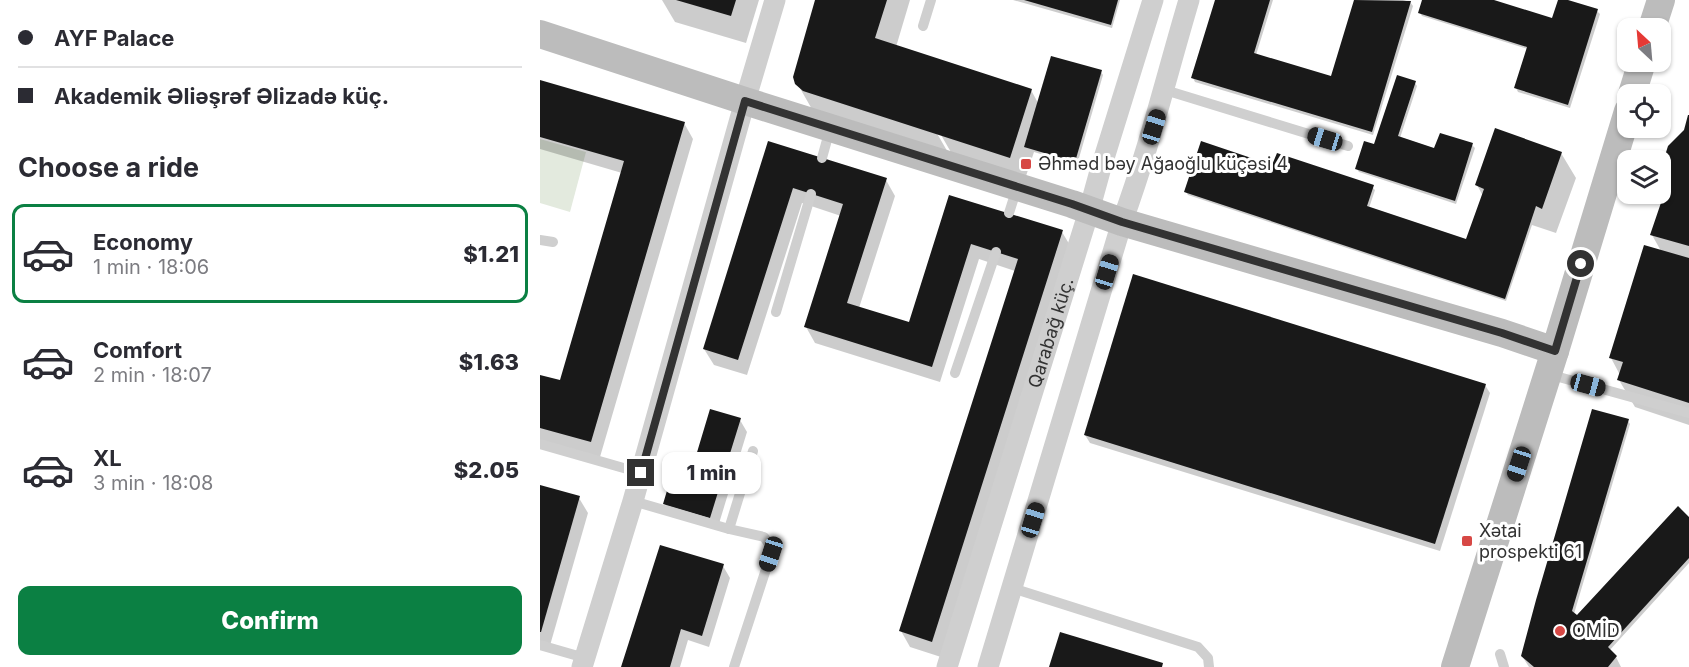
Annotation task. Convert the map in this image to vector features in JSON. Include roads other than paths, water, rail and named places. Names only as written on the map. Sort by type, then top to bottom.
[{"type":"street","points":[[584,662],[633,501],[745,101],[776,0]]},
{"type":"street","name":"Qarabağ küç.","points":[[947,667],[1153,0]]},
{"type":"street","name":"Qarabağ küç.","points":[[988,667],[1122,222],[1137,183],[1189,0]]},
{"type":"street","points":[[1655,18],[1661,0]]},
{"type":"street","points":[[540,34],[831,129],[1013,201],[1089,211],[1502,333],[1552,362]]},
{"type":"street","points":[[1142,37],[1175,47]]},
{"type":"street","points":[[1455,667],[1552,362],[1620,138]]},
{"type":"lane","points":[[923,26],[931,0]]},
{"type":"lane","points":[[1165,90],[1348,146]]},
{"type":"lane","points":[[822,158],[831,129]]},
{"type":"lane","points":[[776,312],[811,194]]},
{"type":"lane","points":[[540,240],[553,242]]},
{"type":"lane","points":[[955,373],[996,252]]},
{"type":"lane","points":[[1552,362],[1689,413]]},
{"type":"lane","points":[[540,444],[641,473]]},
{"type":"lane","points":[[729,529],[753,451]]},
{"type":"lane","points":[[633,501],[764,537],[769,544],[771,554],[734,667]]},
{"type":"lane","points":[[1012,588],[1198,647],[1208,658],[1209,667]]},
{"type":"lane","points":[[540,645],[584,662]]},
{"type":"lane","points":[[1500,654],[1504,667]]},
{"type":"place","name":"Əhməd bəy Ağaoğlu küçəsi 4","points":[[1026,164]]},
{"type":"place","name":"Xətai prospekti 61","points":[[1467,541]]},
{"type":"place","name":"OMİD","points":[[1560,631]]}]
